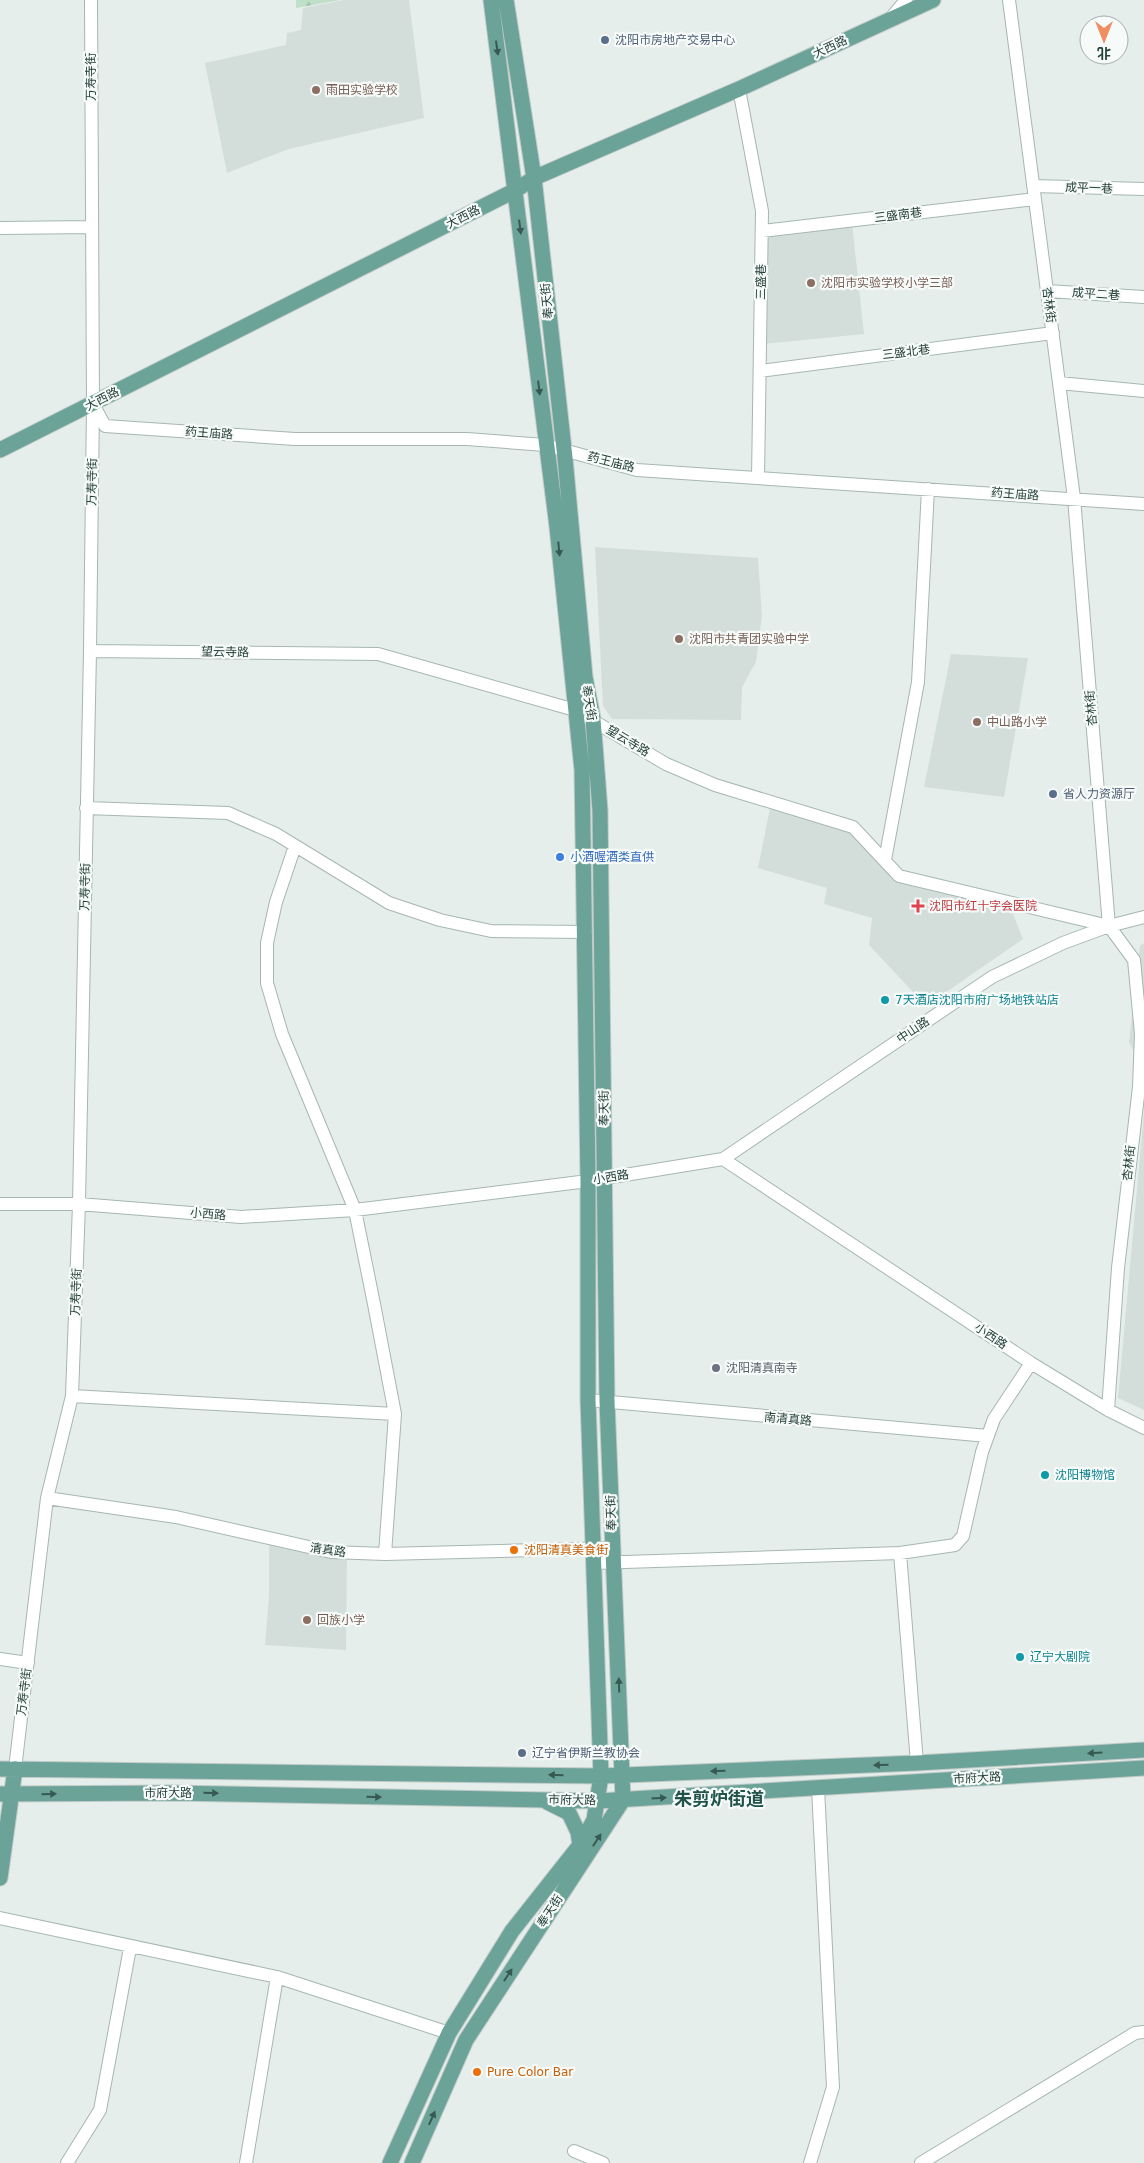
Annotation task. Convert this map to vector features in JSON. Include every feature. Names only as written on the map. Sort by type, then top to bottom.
[{"type":"main road","name":"奉天街","points":[[390,2163],[449,2033],[512,1931],[580,1846],[594,1820],[601,1776],[588,1400],[586,932],[582,770],[557,527],[545,445],[516,190],[491,0]]},
{"type":"main road","name":"奉天街","points":[[412,2163],[466,2040],[623,1800],[607,1401],[606,1178],[600,810],[593,720],[585,677],[534,178],[506,0]]},
{"type":"main road","name":"大西路","points":[[0,450],[516,190],[534,178],[740,89],[933,0]]},
{"type":"main road","name":"市府大路","points":[[8,1769],[601,1776],[917,1763],[1144,1750]]},
{"type":"main road","name":"市府大路","points":[[6,1794],[172,1793],[598,1801],[1144,1768]]},
{"type":"main road","points":[[0,1878],[8,1769]]},
{"type":"main road","points":[[541,1800],[569,1813],[576,1826],[580,1846]]},
{"type":"street","name":"万寿寺街","points":[[8,1769],[28,1664],[47,1498],[72,1396],[79,1204],[90,651],[93,404],[91,0]]},
{"type":"street","points":[[889,20],[906,0]]},
{"type":"street","name":"杏林街","points":[[1009,0],[1074,498],[1109,926],[1134,960],[1141,1034],[1138,1087],[1118,1268],[1108,1410]]},
{"type":"street","name":"三盛巷","points":[[740,89],[762,210],[758,478]]},
{"type":"street","name":"成平一巷","points":[[1034,193],[1144,190]]},
{"type":"street","name":"三盛南巷","points":[[762,231],[1034,193]]},
{"type":"street","points":[[0,228],[92,227]]},
{"type":"street","name":"成平二巷","points":[[1047,291],[1144,297]]},
{"type":"street","name":"三盛北巷","points":[[760,371],[1053,333]]},
{"type":"street","points":[[1059,383],[1144,391]]},
{"type":"street","name":"药王庙路","points":[[93,404],[106,426],[295,439],[467,438],[545,445],[637,470],[1144,504]]},
{"type":"street","points":[[885,860],[918,682],[928,489]]},
{"type":"street","name":"望云寺路","points":[[90,651],[378,654],[575,710],[666,764],[715,785],[853,826],[899,876],[1109,926]]},
{"type":"street","points":[[86,808],[228,813],[276,834],[389,903],[440,920],[491,931],[586,932]]},
{"type":"street","points":[[295,846],[276,902],[269,935],[267,984],[282,1034],[355,1210],[395,1414],[385,1554]]},
{"type":"street","name":"中山路","points":[[723,1159],[992,977],[1063,943],[1109,926],[1144,918]]},
{"type":"street","name":"小西路","points":[[0,1204],[79,1204],[241,1217],[355,1210],[588,1181],[723,1159],[1031,1363],[1108,1410],[1144,1428]]},
{"type":"street","name":"清真路","points":[[47,1498],[176,1516],[331,1552],[593,1556],[900,1553],[955,1545],[963,1536],[982,1452],[994,1420],[1031,1363]]},
{"type":"street","points":[[72,1396],[395,1414]]},
{"type":"street","name":"南清真路","points":[[588,1400],[988,1436]]},
{"type":"street","points":[[900,1553],[917,1763]]},
{"type":"street","points":[[0,1659],[28,1664]]},
{"type":"street","points":[[810,2163],[833,2087],[818,1788]]},
{"type":"street","points":[[0,1918],[130,1948],[277,1977],[449,2033]]},
{"type":"street","points":[[67,2163],[100,2110],[130,1948]]},
{"type":"street","points":[[246,2163],[277,1977]]},
{"type":"street","points":[[921,2163],[1135,2033],[1144,2032]]},
{"type":"street","points":[[574,2151],[603,2163]]},
{"type":"shaded area","name":"雨田实验学校","points":[[344,0],[409,0],[424,118],[289,149],[227,173],[205,63],[286,45],[287,33],[301,30],[303,8]]},
{"type":"shaded area","name":"沈阳市实验学校小学三部","points":[[852,223],[864,334],[763,344],[764,233]]},
{"type":"shaded area","name":"沈阳市共青团实验中学","points":[[595,547],[758,558],[762,616],[756,662],[742,687],[741,720],[612,719],[603,706]]},
{"type":"shaded area","name":"中山路小学","points":[[951,654],[1028,658],[1004,797],[924,787]]},
{"type":"shaded area","name":"沈阳市红十字会医院","points":[[770,808],[851,830],[891,875],[1011,909],[1023,939],[926,1006],[869,945],[872,918],[824,904],[827,888],[758,868]]},
{"type":"shaded area","points":[[1144,943],[1144,1072],[1129,1042],[1140,946]]},
{"type":"shaded area","points":[[1144,1112],[1144,1410],[1118,1398]]},
{"type":"shaded area","name":"回族小学","points":[[269,1545],[347,1560],[346,1650],[265,1645],[269,1596]]},
{"type":"green space","points":[[296,0],[340,0],[296,8]]},
{"type":"place","name":"沈阳市房地产交易中心","points":[[605,40]]},
{"type":"place","name":"雨田实验学校","points":[[316,90]]},
{"type":"place","name":"沈阳市实验学校小学三部","points":[[811,283]]},
{"type":"place","name":"沈阳市共青团实验中学","points":[[679,639]]},
{"type":"place","name":"中山路小学","points":[[977,722]]},
{"type":"place","name":"省人力资源厅","points":[[1053,794]]},
{"type":"place","name":"小酒喔酒类直供","points":[[560,857]]},
{"type":"place","name":"沈阳市红十字会医院","points":[[918,906]]},
{"type":"place","name":"7天酒店沈阳市府广场地铁站店","points":[[885,1000]]},
{"type":"place","name":"沈阳清真南寺","points":[[716,1368]]},
{"type":"place","name":"沈阳博物馆","points":[[1045,1475]]},
{"type":"place","name":"沈阳清真美食街","points":[[514,1550]]},
{"type":"place","name":"回族小学","points":[[307,1620]]},
{"type":"place","name":"辽宁大剧院","points":[[1020,1657]]},
{"type":"place","name":"辽宁省伊斯兰教协会","points":[[522,1753]]},
{"type":"place","name":"Pure Color Bar","points":[[477,2072]]},
{"type":"district","name":"朱剪炉街道","points":[[719,1798]]}]
